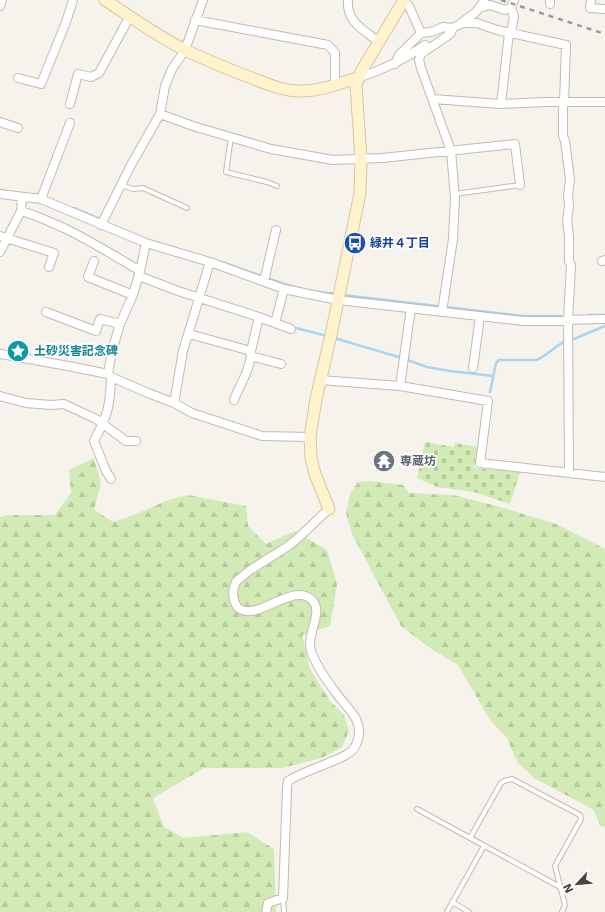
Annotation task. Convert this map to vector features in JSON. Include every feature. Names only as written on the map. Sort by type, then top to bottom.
[{"type":"street","points":[[0,6],[2,0]]},
{"type":"street","points":[[18,78],[40,84],[66,22],[73,0]]},
{"type":"street","points":[[105,0],[185,50],[239,73],[284,89],[297,91],[308,91],[358,78],[395,64],[408,57],[439,35],[456,26],[476,12],[482,4],[504,10],[513,4],[514,16],[510,33],[500,104]]},
{"type":"street","points":[[101,225],[160,114],[165,86],[172,69],[185,50],[203,0]]},
{"type":"street","points":[[348,0],[350,16],[355,23],[379,42]]},
{"type":"street","points":[[591,0],[590,8],[605,9]]},
{"type":"street","points":[[266,912],[268,903],[284,898],[288,781],[296,776],[346,755],[356,747],[359,737],[359,723],[353,713],[333,690],[312,653],[310,642],[311,633],[317,613],[314,602],[308,596],[297,594],[248,612],[240,609],[234,602],[232,592],[236,582],[255,566],[288,546],[329,509],[311,458],[310,437],[313,413],[360,193],[361,159],[356,85],[358,78],[379,42],[406,3]]},
{"type":"street","points":[[406,3],[420,33]]},
{"type":"street","points":[[70,104],[78,74],[91,77],[100,73],[130,16]]},
{"type":"street","points":[[195,20],[328,45],[335,52],[335,84]]},
{"type":"street","points":[[395,64],[399,55],[420,33],[431,32],[443,27],[468,23],[477,23],[510,33],[566,45],[563,136],[570,179],[567,221],[571,280],[568,320],[569,472]]},
{"type":"street","points":[[442,312],[453,239],[455,194],[452,151],[419,60],[421,54],[450,34],[456,26]]},
{"type":"street","points":[[433,99],[500,104],[605,102]]},
{"type":"street","points":[[160,114],[193,126],[292,154],[333,160],[361,159],[515,144],[520,185]]},
{"type":"street","points":[[0,122],[18,128]]},
{"type":"street","points":[[41,199],[70,123]]},
{"type":"street","points":[[0,194],[41,199],[146,243],[210,262],[284,289],[338,300],[524,321],[605,319]]},
{"type":"street","points":[[0,252],[4,237],[21,212],[22,197]]},
{"type":"street","points":[[21,212],[32,214],[81,236],[106,250],[140,274],[199,297],[259,316],[291,329]]},
{"type":"street","points":[[264,281],[276,230]]},
{"type":"street","points":[[4,237],[54,253],[49,267]]},
{"type":"street","points":[[111,479],[106,471],[94,440],[108,414],[111,398],[110,376],[112,351],[120,324],[133,295],[140,274],[146,243]]},
{"type":"street","points":[[94,260],[88,277],[133,295]]},
{"type":"street","points":[[174,403],[183,351],[210,262]]},
{"type":"street","points":[[275,323],[284,289]]},
{"type":"street","points":[[400,386],[411,308]]},
{"type":"street","points":[[46,312],[96,331],[100,319],[120,324]]},
{"type":"street","points":[[234,400],[239,386],[244,379],[259,316]]},
{"type":"street","points":[[473,368],[480,316]]},
{"type":"street","points":[[189,334],[281,364]]},
{"type":"street","points":[[0,354],[110,376],[174,403],[192,413],[262,436],[310,437]]},
{"type":"street","points":[[320,380],[400,386],[488,401],[480,463],[605,477]]},
{"type":"street","points":[[0,396],[26,404],[64,404],[96,419],[126,441],[136,441]]},
{"type":"lane","points":[[231,137],[226,172],[267,182],[277,186]]},
{"type":"lane","points":[[121,185],[133,189],[143,188],[187,208]]},
{"type":"lane","points":[[455,194],[520,185]]},
{"type":"lane","points":[[470,838],[502,783],[512,778],[580,814],[582,819],[554,866],[566,906],[562,912]]},
{"type":"lane","points":[[417,809],[560,887]]},
{"type":"lane","points":[[447,912],[484,846]]},
{"type":"lane","points":[[284,898],[284,912]]},
{"type":"lane","points":[[452,902],[469,912]]},
{"type":"green space","points":[[425,442],[454,447],[455,443],[477,447],[474,468],[520,472],[510,504],[474,492],[437,487],[417,478]]},
{"type":"green space","points":[[94,458],[101,483],[94,510],[113,522],[168,500],[188,495],[246,506],[248,526],[266,544],[295,531],[327,550],[337,584],[330,626],[302,635],[310,669],[330,701],[344,715],[349,731],[342,747],[322,758],[282,768],[204,768],[153,798],[164,827],[183,838],[247,832],[274,849],[276,912],[0,912],[0,517],[6,515],[55,515],[71,493],[69,470]]},
{"type":"green space","points":[[369,481],[403,485],[409,493],[453,495],[497,506],[556,524],[605,549],[605,828],[600,825],[594,810],[534,778],[517,762],[507,738],[490,720],[458,665],[430,648],[401,626],[352,534],[346,513],[350,494],[358,482]]},
{"type":"waterway","points":[[0,190],[7,191]]},
{"type":"waterway","points":[[74,208],[102,220]]},
{"type":"waterway","points":[[222,262],[284,284],[303,289]]},
{"type":"waterway","points":[[311,291],[336,294]]},
{"type":"waterway","points":[[343,295],[523,316],[561,316]]},
{"type":"waterway","points":[[588,315],[605,315]]},
{"type":"waterway","points":[[490,392],[496,363],[499,360],[536,360],[563,342],[605,326]]},
{"type":"waterway","points":[[296,328],[327,336]]},
{"type":"waterway","points":[[334,338],[427,367],[493,376]]},
{"type":"railway","points":[[501,0],[605,34]]},
{"type":"place","name":"緑井４丁目","points":[[355,243]]},
{"type":"place","name":"土砂災害記念碑","points":[[18,351]]},
{"type":"place","name":"専蔵坊","points":[[384,461]]}]
